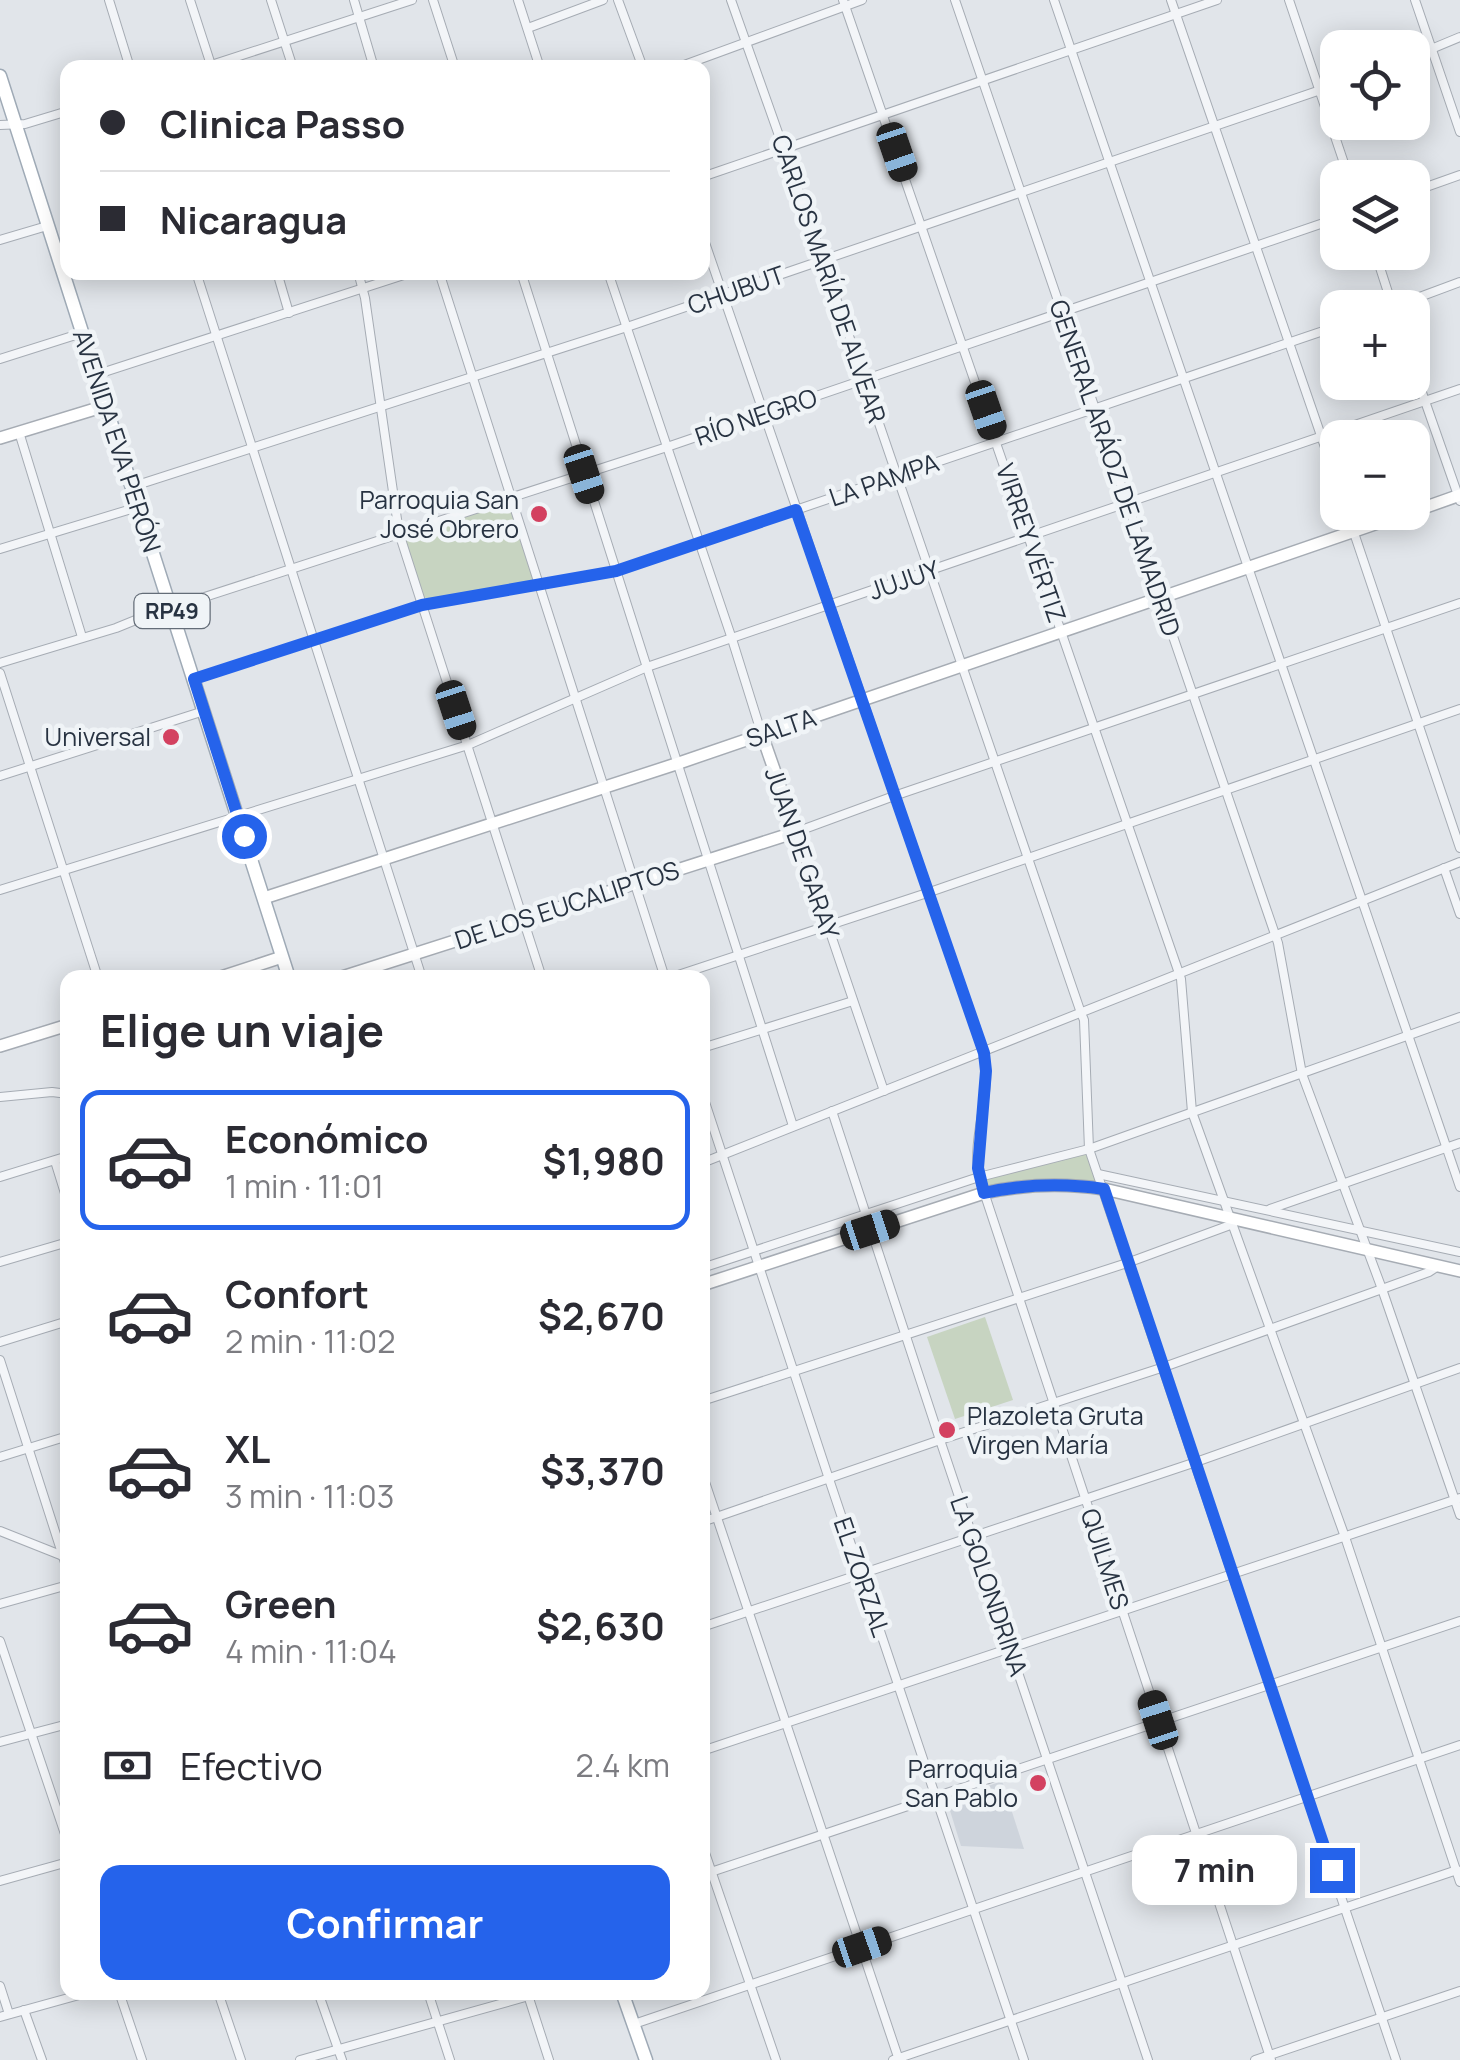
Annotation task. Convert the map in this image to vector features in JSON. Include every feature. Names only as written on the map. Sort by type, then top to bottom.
[{"type":"main road","name":"AVENIDA EVA PERÓN","points":[[0,76],[60,259]]},
{"type":"main road","name":"AVENIDA EVA PERÓN","points":[[67,280],[286,970]]},
{"type":"main road","points":[[625,2000],[646,2060]]},
{"type":"street","points":[[109,0],[128,60]]},
{"type":"street","points":[[190,0],[206,60]]},
{"type":"street","points":[[271,0],[290,60]]},
{"type":"street","points":[[354,0],[372,60]]},
{"type":"street","points":[[228,60],[412,0]]},
{"type":"street","points":[[434,0],[453,60]]},
{"type":"street","points":[[518,0],[538,60]]},
{"type":"street","points":[[528,28],[603,0]]},
{"type":"street","points":[[618,0],[640,60]]},
{"type":"street","name":"CARLOS MARÍA DE ALVEAR","points":[[731,0],[1084,1020],[1089,1149],[1396,2060]]},
{"type":"street","points":[[698,60],[844,3],[862,0]]},
{"type":"street","name":"GENERAL ARÁOZ DE LAMADRID","points":[[955,0],[1280,950],[1302,1074],[1458,1499],[1460,1515]]},
{"type":"street","points":[[1054,0],[1460,1187]]},
{"type":"street","points":[[1171,0],[1320,437]]},
{"type":"street","points":[[710,174],[1216,0]]},
{"type":"street","points":[[1288,0],[1343,160]]},
{"type":"street","points":[[1414,0],[1460,132]]},
{"type":"street","name":"VIRREY VÉRTIZ","points":[[844,3],[1179,972],[1192,1112],[1345,1538],[1460,1882]]},
{"type":"street","points":[[1432,50],[1460,37]]},
{"type":"street","name":"CHUBUT","points":[[132,487],[627,327],[1319,90]]},
{"type":"street","points":[[0,125],[25,124],[60,113]]},
{"type":"street","points":[[1430,185],[1460,174]]},
{"type":"street","name":"RÍO NEGRO","points":[[0,663],[667,447],[1320,224]]},
{"type":"street","points":[[0,240],[47,226]]},
{"type":"street","points":[[710,257],[984,1053]]},
{"type":"street","points":[[199,280],[419,970]]},
{"type":"street","points":[[279,280],[289,313]]},
{"type":"street","points":[[361,280],[399,533],[540,970]]},
{"type":"street","points":[[95,375],[390,280]]},
{"type":"street","points":[[441,280],[664,970]]},
{"type":"street","points":[[523,280],[794,1126]]},
{"type":"street","name":"JUAN DE GARAY","points":[[611,280],[884,1091]]},
{"type":"street","points":[[1430,293],[1460,282]]},
{"type":"street","name":"LA PAMPA","points":[[194,679],[422,605],[616,571],[1320,332]]},
{"type":"street","points":[[0,359],[82,333]]},
{"type":"street","name":"JUJUY","points":[[1370,420],[1460,389]]},
{"type":"street","points":[[1425,401],[1459,497]]},
{"type":"street","points":[[0,438],[105,406]]},
{"type":"street","points":[[20,432],[82,637]]},
{"type":"street","name":"JUJUY","points":[[0,890],[468,745],[647,667],[1320,437]]},
{"type":"street","name":"SALTA","points":[[1430,506],[1459,497]]},
{"type":"street","points":[[0,549],[138,507]]},
{"type":"street","name":"SALTA","points":[[264,898],[678,763],[1360,530]]},
{"type":"street","points":[[1354,532],[1460,848]]},
{"type":"street","points":[[796,832],[1460,603]]},
{"type":"street","points":[[0,673],[95,970]]},
{"type":"street","points":[[692,970],[1460,710]]},
{"type":"street","points":[[0,776],[204,711]]},
{"type":"street","name":"DE LOS EUCALIPTOS","points":[[363,970],[796,832]]},
{"type":"street","points":[[710,1160],[1460,862]]},
{"type":"street","points":[[1444,868],[1460,914]]},
{"type":"street","points":[[242,970],[282,957]]},
{"type":"street","points":[[710,1046],[853,1000]]},
{"type":"street","points":[[710,1265],[979,1177],[1089,1149],[1460,1017]]},
{"type":"street","points":[[0,1046],[60,1027]]},
{"type":"street","name":"QUILMES","points":[[984,1053],[979,1177],[1270,2058]]},
{"type":"street","points":[[0,1097],[60,1093]]},
{"type":"street","name":"LA GOLONDRINA","points":[[832,1111],[1148,2060]]},
{"type":"street","name":"EL ZORZAL","points":[[710,1118],[1024,2060]]},
{"type":"street","points":[[1266,1210],[1460,1143]]},
{"type":"street","points":[[0,1178],[60,1158]]},
{"type":"street","points":[[55,1160],[60,1177]]},
{"type":"street","points":[[1098,1174],[1460,1252]]},
{"type":"street","points":[[710,1282],[984,1193],[1060,1184],[1104,1189],[1460,1271]]},
{"type":"street","points":[[710,1398],[1127,1263],[1232,1221]]},
{"type":"street","points":[[0,1262],[60,1244]]},
{"type":"street","points":[[710,1519],[1164,1367],[1438,1266]]},
{"type":"street","points":[[0,1342],[60,1323]]},
{"type":"street","points":[[0,1360],[60,1544]]},
{"type":"street","points":[[710,1624],[1196,1462],[1460,1368]]},
{"type":"street","points":[[0,1457],[60,1439]]},
{"type":"street","points":[[710,1498],[897,2059],[1458,1870]]},
{"type":"street","points":[[710,1747],[1458,1499]]},
{"type":"street","points":[[0,1532],[60,1555]]},
{"type":"street","points":[[0,1604],[60,1588]]},
{"type":"street","points":[[710,1873],[1460,1621]]},
{"type":"street","points":[[0,1641],[60,1819]]},
{"type":"street","points":[[0,1742],[60,1726]]},
{"type":"street","points":[[710,1998],[1460,1745]]},
{"type":"street","points":[[0,1881],[60,1864]]},
{"type":"street","points":[[710,1882],[776,2060]]},
{"type":"street","points":[[0,1986],[5,2016],[61,2000]]},
{"type":"street","points":[[1255,2060],[1460,1992]]},
{"type":"street","points":[[121,2000],[142,2060]]},
{"type":"street","points":[[221,2000],[241,2060]]},
{"type":"street","points":[[321,2000],[342,2060]]},
{"type":"street","points":[[430,2000],[450,2060]]},
{"type":"street","points":[[300,2060],[507,2000]]},
{"type":"street","points":[[529,2000],[549,2060]]},
{"type":"street","points":[[634,2024],[704,2000]]},
{"type":"street","points":[[24,2010],[42,2060]]},
{"type":"shaded area","points":[[1002,1781],[1024,1849],[961,1846],[947,1801]]},
{"type":"green space","points":[[504,503],[510,507],[533,580],[430,600],[424,597],[406,542],[409,535]]},
{"type":"green space","points":[[1087,1153],[1098,1182],[986,1189],[982,1178]]},
{"type":"green space","points":[[985,1317],[1013,1400],[955,1419],[927,1337]]},
{"type":"place","name":"Parroquia San José Obrero","points":[[539,514]]},
{"type":"place","name":"Universal","points":[[171,737]]},
{"type":"place","name":"Plazoleta Gruta Virgen María","points":[[947,1430]]},
{"type":"place","name":"Parroquia San Pablo","points":[[1038,1783]]},
{"type":"route","points":[[244,836],[194,679],[422,605],[616,571],[796,510],[984,1053],[978,1168],[984,1193],[1060,1184],[1104,1189],[1332,1870]]}]
